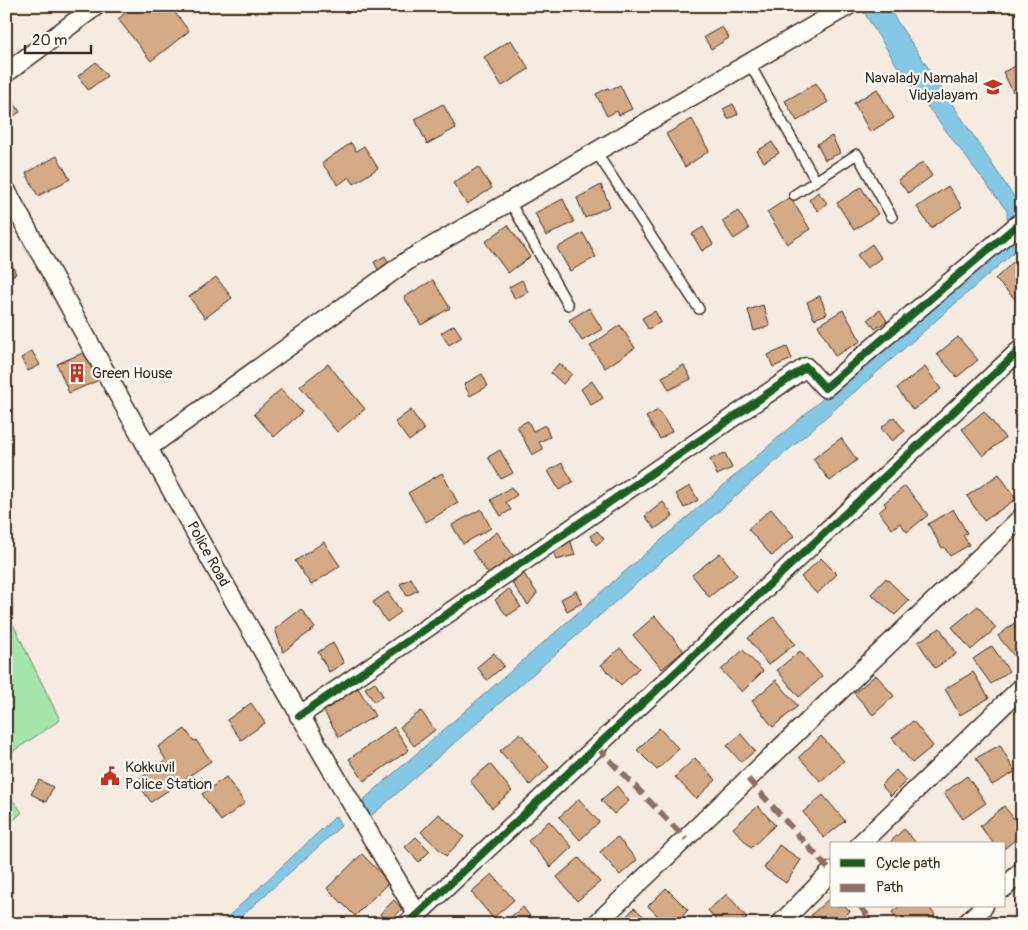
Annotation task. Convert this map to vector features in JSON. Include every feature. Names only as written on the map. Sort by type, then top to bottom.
[{"type":"street","points":[[6,73],[96,6]]},
{"type":"street","points":[[148,448],[410,260],[848,6]]},
{"type":"street","name":"Police Road","points":[[6,190],[412,919]]},
{"type":"street","points":[[299,716],[806,367],[825,388],[1022,221]]},
{"type":"street","points":[[412,919],[1022,348]]},
{"type":"street","points":[[596,924],[1022,517]]},
{"type":"street","points":[[862,842],[1022,687]]},
{"type":"street","points":[[1006,886],[1022,871]]},
{"type":"street","points":[[780,924],[830,873]]},
{"type":"street","points":[[966,924],[982,908]]},
{"type":"lane","points":[[749,63],[816,181]]},
{"type":"lane","points":[[596,152],[699,309]]},
{"type":"lane","points":[[794,195],[857,154],[892,217]]},
{"type":"lane","points":[[510,202],[568,305]]},
{"type":"green space","points":[[6,610],[60,720],[6,756]]},
{"type":"green space","points":[[6,792],[22,812],[6,828]]},
{"type":"water","points":[[860,6],[887,6],[1022,209],[1022,245],[371,816],[362,801],[1008,237],[1007,211],[899,69]]},
{"type":"water","points":[[336,816],[341,826],[233,924],[220,924]]},
{"type":"building","points":[[134,6],[170,6],[189,31],[151,61],[118,19]]},
{"type":"building","points":[[722,27],[729,38],[711,49],[704,37]]},
{"type":"building","points":[[511,40],[529,69],[502,86],[484,57]]},
{"type":"building","points":[[96,62],[107,76],[88,90],[78,76]]},
{"type":"building","points":[[1018,65],[1022,73],[1022,87],[1013,92],[1003,72]]},
{"type":"building","points":[[816,83],[828,102],[797,121],[785,101]]},
{"type":"building","points":[[620,85],[632,109],[619,115],[617,111],[607,116],[596,94]]},
{"type":"building","points":[[877,89],[894,118],[870,132],[854,103]]},
{"type":"building","points":[[12,100],[20,112],[6,121],[6,103]]},
{"type":"building","points":[[443,104],[456,128],[427,144],[415,119]]},
{"type":"building","points":[[733,104],[738,114],[728,119],[723,109]]},
{"type":"building","points":[[692,119],[709,151],[685,167],[666,134]]},
{"type":"building","points":[[832,136],[840,153],[825,160],[817,144]]},
{"type":"building","points":[[772,142],[779,153],[764,162],[757,151]]},
{"type":"building","points":[[351,143],[356,151],[364,146],[378,168],[354,184],[349,177],[338,185],[322,163]]},
{"type":"building","points":[[57,156],[70,179],[38,196],[26,173]]},
{"type":"building","points":[[923,162],[932,176],[908,193],[898,180]]},
{"type":"building","points":[[478,167],[492,188],[467,204],[453,183]]},
{"type":"building","points":[[601,185],[610,206],[585,218],[577,198]]},
{"type":"building","points":[[948,186],[962,207],[931,228],[917,207]]},
{"type":"building","points":[[861,187],[878,214],[854,230],[837,203]]},
{"type":"building","points":[[818,192],[827,203],[818,211],[809,200]]},
{"type":"building","points":[[790,197],[810,229],[787,244],[767,212]]},
{"type":"building","points":[[563,199],[574,222],[546,236],[535,213]]},
{"type":"building","points":[[738,211],[749,229],[734,239],[722,221]]},
{"type":"building","points":[[508,225],[530,257],[508,273],[485,242]]},
{"type":"building","points":[[703,227],[713,244],[702,251],[692,234]]},
{"type":"building","points":[[583,233],[596,257],[570,271],[557,248]]},
{"type":"building","points":[[872,244],[881,258],[867,268],[857,255]]},
{"type":"building","points":[[385,256],[392,269],[381,275],[374,262]]},
{"type":"building","points":[[9,258],[16,274],[6,278],[6,259]]},
{"type":"building","points":[[1013,262],[1022,271],[1022,294],[1016,300],[995,279]]},
{"type":"building","points":[[216,277],[232,298],[205,318],[189,297]]},
{"type":"building","points":[[433,280],[450,308],[421,325],[404,297]]},
{"type":"building","points":[[522,280],[528,292],[515,299],[509,287]]},
{"type":"building","points":[[820,296],[827,314],[814,319],[807,302]]},
{"type":"building","points":[[763,305],[770,326],[754,331],[748,310]]},
{"type":"building","points":[[589,308],[602,329],[582,341],[569,320]]},
{"type":"building","points":[[843,310],[861,341],[835,356],[818,325]]},
{"type":"building","points":[[880,310],[887,321],[875,329],[868,319]]},
{"type":"building","points":[[655,311],[661,322],[648,329],[642,318]]},
{"type":"building","points":[[454,325],[462,337],[449,345],[441,333]]},
{"type":"building","points":[[620,325],[635,348],[605,368],[590,346]]},
{"type":"building","points":[[958,337],[978,360],[957,377],[937,354]]},
{"type":"building","points":[[787,347],[792,359],[773,367],[768,355]]},
{"type":"building","points":[[32,351],[40,365],[28,371],[21,358]]},
{"type":"building","name":"Green House","points":[[85,352],[97,381],[69,393],[57,364]]},
{"type":"building","points":[[559,363],[572,374],[563,384],[551,373]]},
{"type":"building","points":[[328,364],[365,409],[337,432],[300,386]]},
{"type":"building","points":[[684,365],[691,379],[669,390],[662,377]]},
{"type":"building","points":[[925,367],[941,389],[913,410],[897,388]]},
{"type":"building","points":[[482,374],[488,386],[470,396],[464,384]]},
{"type":"building","points":[[592,381],[603,398],[591,405],[581,389]]},
{"type":"building","points":[[281,389],[302,412],[274,437],[254,414]]},
{"type":"building","points":[[411,410],[424,430],[409,441],[395,422]]},
{"type":"building","points":[[658,410],[672,431],[660,439],[646,417]]},
{"type":"building","points":[[984,411],[1005,438],[983,456],[962,429]]},
{"type":"building","points":[[894,417],[905,431],[892,441],[881,428]]},
{"type":"building","points":[[528,421],[533,431],[545,425],[550,437],[539,442],[543,449],[532,455],[517,426]]},
{"type":"building","points":[[841,438],[857,460],[830,481],[813,459]]},
{"type":"building","points":[[500,450],[513,473],[501,479],[488,457]]},
{"type":"building","points":[[725,453],[732,468],[717,475],[710,459]]},
{"type":"building","points":[[562,463],[573,482],[559,490],[548,471]]},
{"type":"building","points":[[442,473],[458,503],[426,522],[408,493]]},
{"type":"building","points":[[999,474],[1016,499],[984,521],[967,496]]},
{"type":"building","points":[[690,486],[698,500],[684,508],[676,494]]},
{"type":"building","points":[[905,486],[928,515],[907,532],[900,523],[892,529],[879,512],[886,506],[884,503]]},
{"type":"building","points":[[511,487],[517,495],[506,502],[511,510],[501,516],[491,500]]},
{"type":"building","points":[[663,502],[673,516],[655,529],[645,516]]},
{"type":"building","points":[[481,509],[491,528],[463,544],[452,525]]},
{"type":"building","points":[[771,509],[794,536],[772,556],[748,529]]},
{"type":"building","points":[[953,509],[967,533],[963,535],[969,545],[950,556],[944,547],[942,548],[928,524]]},
{"type":"building","points":[[597,531],[604,539],[596,545],[590,536]]},
{"type":"building","points":[[497,532],[514,557],[489,575],[472,551]]},
{"type":"building","points":[[570,539],[575,555],[556,560],[552,544]]},
{"type":"building","points":[[324,542],[340,566],[311,585],[295,561]]},
{"type":"building","points":[[720,553],[737,575],[709,597],[692,575]]},
{"type":"building","points":[[821,558],[837,574],[817,594],[801,577]]},
{"type":"building","points":[[524,574],[537,593],[528,605],[512,583]]},
{"type":"building","points":[[411,578],[418,590],[407,596],[400,584]]},
{"type":"building","points":[[886,578],[909,601],[895,615],[871,594]]},
{"type":"building","points":[[509,589],[521,607],[507,616],[495,600]]},
{"type":"building","points":[[576,591],[582,603],[567,611],[561,599]]},
{"type":"building","points":[[388,592],[401,612],[387,622],[373,602]]},
{"type":"building","points":[[978,606],[996,628],[971,650],[952,627]]},
{"type":"building","points":[[301,609],[315,628],[283,652],[275,629]]},
{"type":"building","points":[[655,616],[684,651],[662,669],[633,635]]},
{"type":"building","points":[[774,617],[795,644],[768,665],[748,638]]},
{"type":"building","points":[[1022,617],[1022,652],[1015,657],[998,636]]},
{"type":"building","points":[[940,628],[956,654],[935,668],[918,642]]},
{"type":"building","points":[[333,643],[344,663],[329,672],[318,652]]},
{"type":"building","points":[[992,646],[1009,671],[991,684],[973,659]]},
{"type":"building","points":[[620,648],[639,668],[621,685],[601,665]]},
{"type":"building","points":[[743,650],[763,671],[742,692],[721,670]]},
{"type":"building","points":[[800,651],[822,677],[799,697],[777,670]]},
{"type":"building","points":[[494,653],[504,666],[487,680],[477,667]]},
{"type":"building","points":[[973,672],[989,698],[960,715],[945,689]]},
{"type":"building","points":[[876,675],[894,696],[873,715],[854,693]]},
{"type":"building","points":[[776,680],[798,706],[773,727],[752,701]]},
{"type":"building","points":[[375,682],[383,696],[374,702],[365,688]]},
{"type":"building","points":[[358,688],[375,716],[339,737],[323,710]]},
{"type":"building","points":[[251,703],[265,723],[241,740],[227,720]]},
{"type":"building","points":[[421,711],[435,730],[414,746],[400,727]]},
{"type":"building","points":[[913,721],[933,746],[912,763],[892,738]]},
{"type":"building","points":[[394,727],[409,750],[364,781],[349,759]]},
{"type":"building","points":[[659,728],[679,749],[657,770],[637,750]]},
{"type":"building","points":[[185,729],[194,741],[196,740],[211,761],[151,802],[136,781],[166,760],[158,747]]},
{"type":"building","points":[[520,733],[549,767],[530,785],[500,751]]},
{"type":"building","points":[[741,734],[755,751],[741,762],[727,746]]},
{"type":"building","points":[[821,736],[844,761],[821,782],[799,757]]},
{"type":"building","points":[[1000,745],[1015,772],[992,785],[976,758]]},
{"type":"building","points":[[695,758],[716,780],[696,799],[675,777]]},
{"type":"building","points":[[490,764],[512,791],[492,808],[470,781]]},
{"type":"building","points":[[896,770],[906,781],[891,796],[881,785]]},
{"type":"building","points":[[967,776],[986,803],[963,819],[944,793]]},
{"type":"building","points":[[226,777],[245,803],[221,821],[202,794]]},
{"type":"building","points":[[39,780],[53,787],[46,802],[31,794]]},
{"type":"building","points":[[617,786],[629,801],[614,814],[601,800]]},
{"type":"building","points":[[823,795],[845,821],[824,838],[803,812]]},
{"type":"building","points":[[579,799],[599,822],[580,840],[559,817]]},
{"type":"building","points":[[758,806],[775,825],[751,848],[733,828]]},
{"type":"building","points":[[1004,806],[1022,829],[1022,834],[1006,847],[1006,842],[992,842],[980,826]]},
{"type":"building","points":[[439,814],[464,837],[446,856],[421,832]]},
{"type":"building","points":[[549,821],[572,847],[551,867],[528,841]]},
{"type":"building","points":[[904,829],[915,842],[890,842]]},
{"type":"building","points":[[416,837],[430,851],[419,862],[405,847]]},
{"type":"building","points":[[617,837],[637,860],[620,875],[600,852]]},
{"type":"building","points":[[779,845],[801,860],[786,883],[764,868]]},
{"type":"building","points":[[362,854],[389,882],[355,916],[327,888]]},
{"type":"building","points":[[579,858],[600,882],[577,901],[557,877]]},
{"type":"building","points":[[492,874],[514,900],[493,918],[471,892]]},
{"type":"building","points":[[666,888],[688,910],[675,924],[666,924],[648,906]]},
{"type":"building","points":[[727,894],[747,918],[740,924],[719,924],[708,910]]},
{"type":"building","points":[[830,898],[830,908],[847,908],[850,911],[837,924],[819,924],[811,915]]},
{"type":"building","points":[[394,900],[402,909],[388,923],[380,914]]},
{"type":"building","points":[[523,907],[536,924],[506,924],[504,922]]},
{"type":"building","points":[[634,908],[647,919],[643,924],[633,924],[626,917]]},
{"type":"building","points":[[897,908],[930,908],[935,915],[924,924],[901,924],[892,912]]},
{"type":"building","points":[[1022,910],[1022,924],[1007,924]]},
{"type":"marked path","points":[[597,747],[686,839]]},
{"type":"marked path","points":[[748,779],[830,871]]},
{"type":"marked path","points":[[862,908],[874,924]]},
{"type":"cycle path","points":[[299,716],[806,367],[825,388],[1022,221]]},
{"type":"cycle path","points":[[407,924],[1022,348]]},
{"type":"place","name":"Navalady Namahal Vidyalayam","points":[[993,87]]},
{"type":"place","name":"Green House","points":[[77,373]]},
{"type":"place","name":"Kokkuvil Police Station","points":[[110,776]]}]
